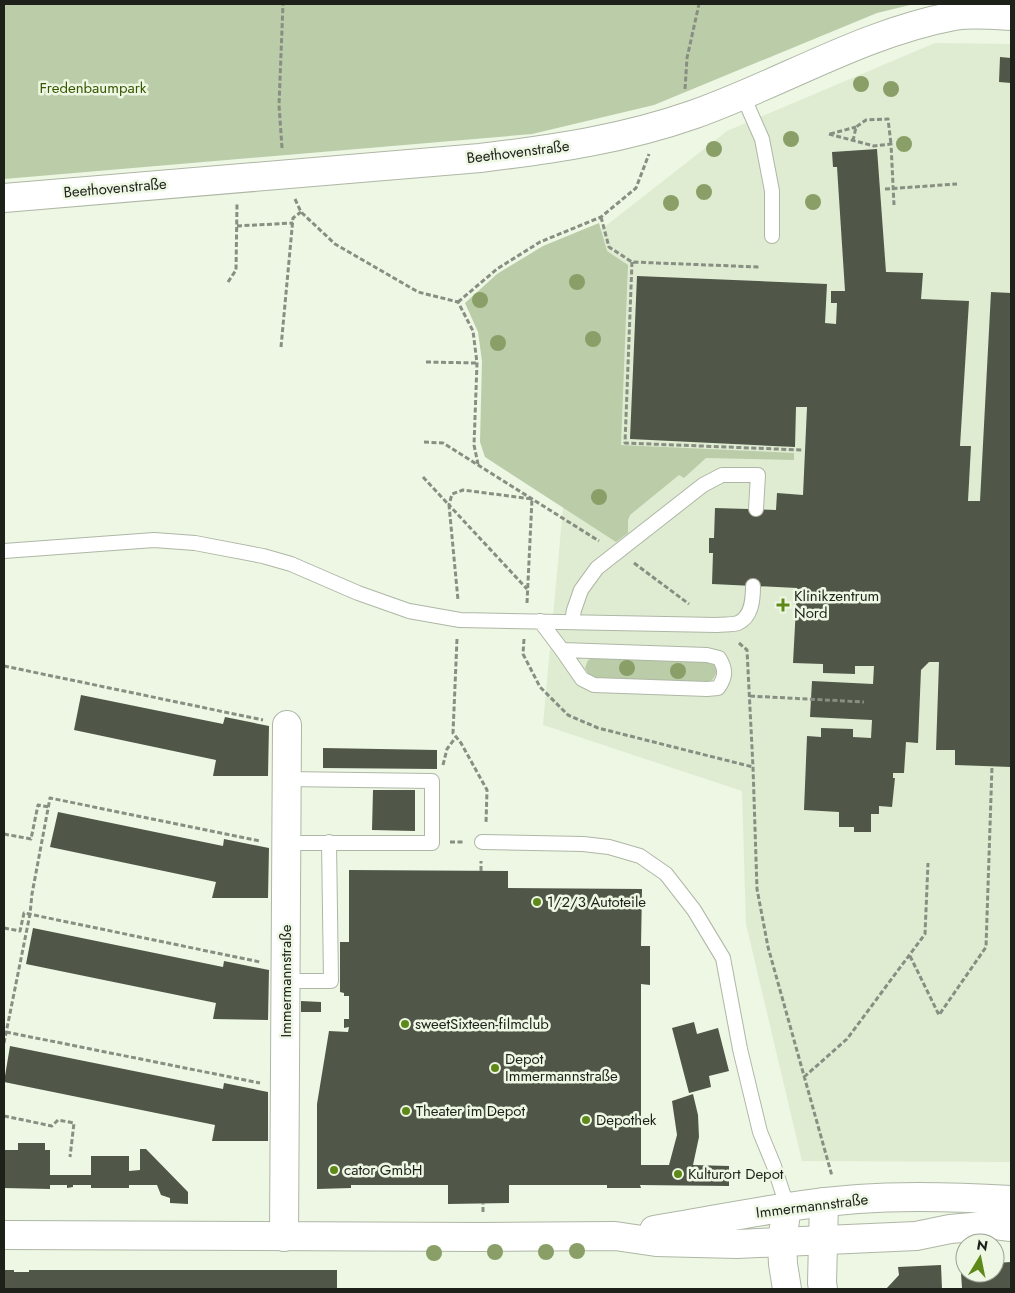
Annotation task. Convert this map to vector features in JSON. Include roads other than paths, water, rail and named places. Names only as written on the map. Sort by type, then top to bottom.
[{"type":"street","name":"Beethovenstraße","points":[[4,198],[480,158],[557,149],[609,139],[694,114],[743,96],[848,50],[956,10],[1011,16]]},
{"type":"street","name":"Immermannstraße","points":[[284,1237],[286,725]]},
{"type":"street","name":"Immermannstraße","points":[[616,1236],[788,1206],[832,1201],[872,1198],[946,1197],[1011,1200]]},
{"type":"street","points":[[823,1289],[823,1241],[832,1201]]},
{"type":"street","points":[[788,1206],[782,1242],[783,1264],[788,1289]]},
{"type":"street","name":"Immermannstraße","points":[[4,1235],[284,1237],[616,1236],[656,1242],[737,1244],[916,1236],[996,1225],[1011,1227]]},
{"type":"lane","points":[[743,96],[759,132],[772,191],[772,236]]},
{"type":"lane","points":[[572,621],[581,590],[597,568],[703,485],[722,475],[758,475],[756,509]]},
{"type":"lane","points":[[4,551],[154,540],[195,544],[263,556],[291,564],[358,593],[409,611],[460,620],[717,625],[738,622],[748,614],[753,602],[754,586]]},
{"type":"lane","points":[[540,621],[582,679],[594,685],[707,689],[718,688],[724,679],[724,666],[719,658],[707,655],[562,650]]},
{"type":"lane","points":[[285,779],[432,781],[432,842],[286,843]]},
{"type":"lane","points":[[286,974],[331,980],[328,842]]},
{"type":"lane","points":[[482,842],[583,844],[609,847],[640,856],[666,874],[694,910],[722,958],[740,1049],[760,1132],[788,1206]]},
{"type":"place","name":"Klinikzentrum Nord","points":[[783,605]]},
{"type":"place","name":"1/2/3 Autoteile","points":[[537,902]]},
{"type":"place","name":"sweetSixteen-filmclub","points":[[405,1024]]},
{"type":"place","name":"Depot Immermannstraße","points":[[495,1068]]},
{"type":"place","name":"Theater im Depot","points":[[406,1111]]},
{"type":"place","name":"Depothek","points":[[586,1120]]},
{"type":"place","name":"cator GmbH","points":[[334,1170]]},
{"type":"place","name":"Kulturort Depot","points":[[678,1174]]},
{"type":"park label","name":"Fredenbaumpark","points":[[93,88]]}]
